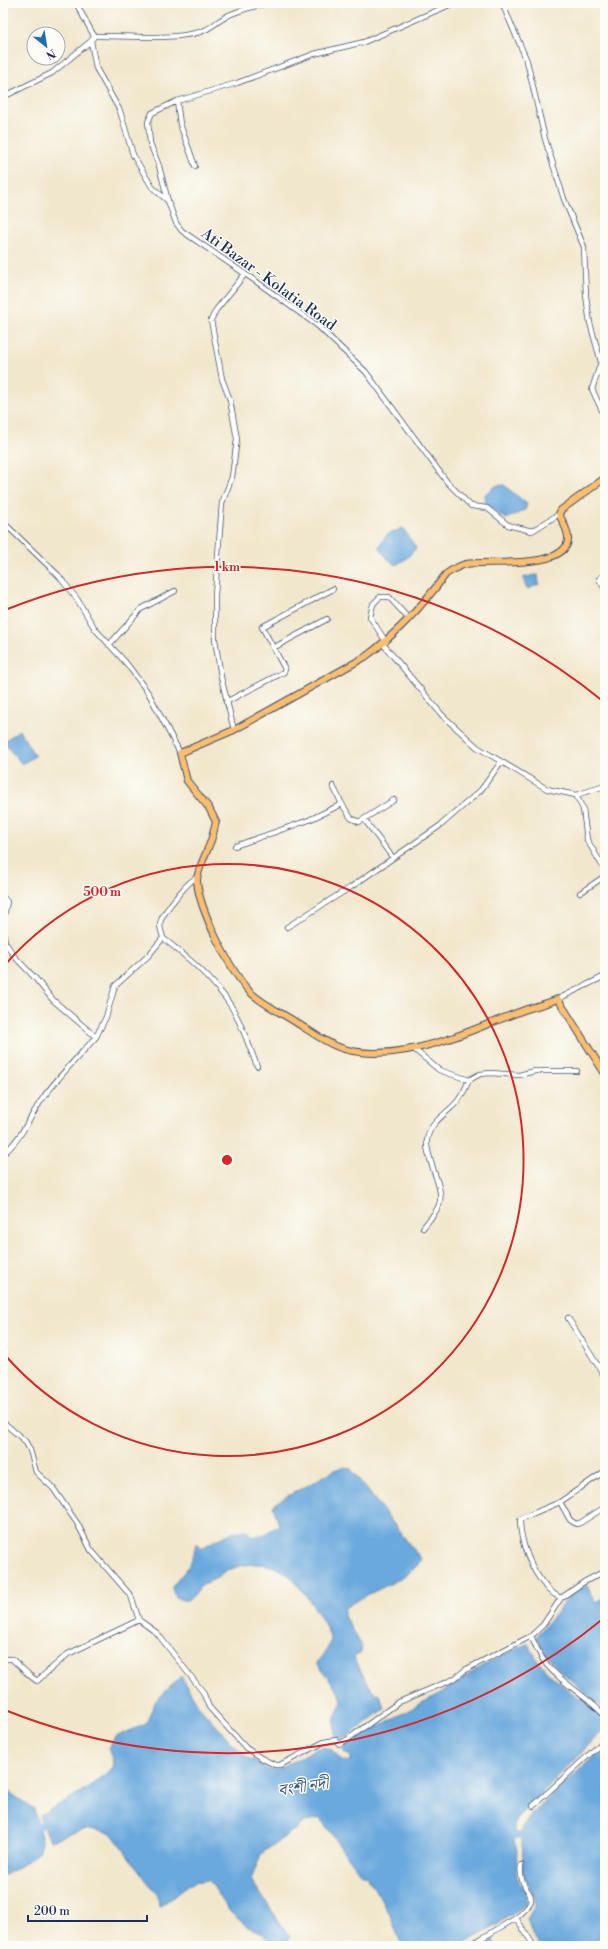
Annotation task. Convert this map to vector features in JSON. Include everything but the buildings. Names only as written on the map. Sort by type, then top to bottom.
[{"type":"main road","points":[[605,478],[561,510],[559,514],[567,531],[568,540],[562,550],[546,558],[526,562],[466,564],[456,568],[446,574],[409,619],[384,643],[346,668],[232,731],[180,752],[188,782],[209,808],[216,822],[197,878],[208,918],[216,937],[248,989],[254,995],[322,1040],[350,1052],[366,1053],[414,1050],[453,1039],[526,1009],[558,999],[605,1074]]},
{"type":"street","name":"Ati Bazar - Kolatia Road","points":[[76,3],[92,39],[96,68],[120,111],[132,155],[152,187],[168,201],[176,223],[182,231],[318,326],[366,372],[447,482],[471,506],[487,508],[508,525],[532,531],[559,514]]},
{"type":"street","points":[[3,97],[52,73],[92,39],[123,35],[154,37],[199,32],[215,25],[226,16],[267,3]]},
{"type":"street","points":[[168,201],[159,166],[150,143],[148,122],[152,113],[177,101],[237,83],[314,54],[364,42],[454,3]]},
{"type":"street","points":[[502,3],[527,61],[545,139],[564,199],[584,247],[586,296],[590,323],[601,362],[592,389],[605,417]]},
{"type":"street","points":[[177,101],[180,124],[195,166]]},
{"type":"street","points":[[232,731],[215,639],[216,595],[222,503],[232,477],[237,439],[230,400],[222,379],[211,320],[216,310],[245,274]]},
{"type":"street","points":[[3,522],[58,575],[77,599],[95,630],[127,664],[149,694],[180,752]]},
{"type":"street","points":[[605,573],[599,579],[605,589]]},
{"type":"street","points":[[226,702],[284,672],[285,669],[272,648],[262,627],[333,589]]},
{"type":"street","points":[[109,645],[141,609],[175,591]]},
{"type":"street","points":[[409,619],[389,597],[380,596],[373,604],[370,617],[384,643],[442,715],[477,747],[547,789],[576,795],[605,786]]},
{"type":"street","points":[[272,648],[327,619]]},
{"type":"street","points":[[287,927],[441,825],[481,790],[501,762]]},
{"type":"street","points":[[333,786],[347,813],[356,822],[364,819],[394,800]]},
{"type":"street","points":[[576,795],[582,809],[587,840],[605,870]]},
{"type":"street","points":[[235,846],[308,820],[342,804]]},
{"type":"street","points":[[364,819],[393,858]]},
{"type":"street","points":[[580,893],[605,876]]},
{"type":"street","points":[[197,878],[189,882],[162,917],[160,926],[162,938],[200,969],[216,985],[239,1021],[257,1066]]},
{"type":"street","points":[[3,897],[7,902],[3,920]]},
{"type":"street","points":[[3,932],[5,942],[14,956],[53,1000],[96,1037]]},
{"type":"street","points":[[3,1154],[8,1150],[24,1128],[43,1098],[96,1037],[106,1017],[115,986],[148,956],[162,938]]},
{"type":"street","points":[[558,999],[605,976]]},
{"type":"street","points":[[414,1050],[440,1070],[469,1080]]},
{"type":"street","points":[[423,1228],[439,1205],[441,1195],[430,1158],[427,1140],[434,1123],[454,1106],[463,1094],[469,1080],[480,1074],[491,1073],[519,1075],[535,1071],[578,1070]]},
{"type":"street","points":[[568,1318],[605,1378]]},
{"type":"street","points":[[3,1422],[25,1440],[30,1450],[36,1472],[53,1488],[77,1523],[91,1550],[131,1596],[139,1620],[157,1633],[203,1692],[209,1707],[246,1748],[275,1765],[280,1765],[324,1742],[336,1740],[339,1744],[348,1740],[399,1702],[454,1679],[465,1670],[531,1636],[543,1625],[561,1598],[584,1582],[605,1571]]},
{"type":"street","points":[[561,1598],[547,1589],[541,1580],[523,1545],[520,1530],[520,1519],[560,1502],[605,1471]]},
{"type":"street","points":[[560,1502],[570,1520],[576,1524],[605,1507]]},
{"type":"street","points":[[3,1659],[12,1659],[28,1675],[37,1681],[68,1654],[139,1620]]},
{"type":"street","points":[[531,1636],[540,1655],[552,1671],[583,1695],[605,1716]]},
{"type":"street","points":[[533,1806],[605,1740]]},
{"type":"street","points":[[469,1946],[516,1918],[528,1908],[532,1902],[531,1896],[521,1882],[521,1865]]},
{"type":"street","points":[[516,1918],[534,1946]]},
{"type":"water","points":[[504,485],[527,504],[525,510],[506,519],[485,504],[485,494],[496,486]]},
{"type":"water","points":[[403,528],[416,548],[407,558],[396,565],[387,558],[379,547],[387,535]]},
{"type":"water","points":[[538,575],[539,584],[528,589],[523,578]]},
{"type":"water","points":[[19,730],[35,756],[22,764],[9,749],[5,741]]},
{"type":"water","points":[[343,1467],[350,1468],[421,1559],[409,1573],[352,1603],[344,1609],[344,1616],[362,1646],[361,1652],[353,1657],[370,1687],[379,1695],[385,1708],[347,1737],[341,1739],[335,1735],[335,1720],[342,1702],[341,1696],[317,1663],[329,1646],[329,1633],[313,1605],[287,1574],[272,1566],[251,1564],[241,1566],[228,1571],[201,1586],[193,1596],[186,1600],[180,1599],[176,1596],[172,1587],[190,1563],[196,1543],[201,1549],[211,1542],[234,1532],[246,1530],[252,1537],[265,1534],[279,1525],[273,1506],[287,1496]]},
{"type":"water","points":[[587,1585],[596,1603],[601,1599],[605,1600],[605,1710],[557,1667],[541,1647],[536,1637],[571,1594]]},
{"type":"water","points":[[529,1644],[542,1666],[551,1675],[605,1720],[605,1728],[517,1819],[514,1825],[514,1841],[517,1850],[516,1874],[520,1884],[529,1898],[528,1902],[516,1912],[461,1946],[402,1946],[390,1915],[367,1876],[360,1873],[319,1818],[305,1822],[261,1854],[251,1880],[290,1937],[285,1944],[275,1946],[263,1933],[248,1927],[230,1912],[213,1886],[207,1880],[194,1882],[159,1907],[158,1896],[112,1834],[86,1828],[50,1841],[39,1815],[77,1794],[112,1769],[113,1761],[108,1748],[115,1737],[146,1724],[155,1702],[181,1676],[198,1705],[230,1741],[249,1759],[254,1760],[268,1770],[280,1769],[315,1749],[324,1747],[331,1749],[342,1760],[351,1761],[351,1757],[343,1751],[346,1744],[444,1691],[482,1666],[519,1647]]},
{"type":"water","points":[[605,1746],[605,1934],[589,1943],[590,1946],[541,1946],[533,1936],[527,1919],[535,1906],[535,1898],[523,1875],[522,1828],[532,1814]]},
{"type":"water","points":[[3,1788],[34,1809],[42,1839],[42,1843],[37,1853],[21,1866],[5,1875],[3,1875]]},
{"type":"water","points":[[493,1939],[495,1946],[474,1946],[478,1942]]},
{"type":"waterway","name":"বংশী নদী","points":[[29,1827],[52,1823]]},
{"type":"waterway","name":"বংশী নদী","points":[[504,1837],[532,1834]]}]
